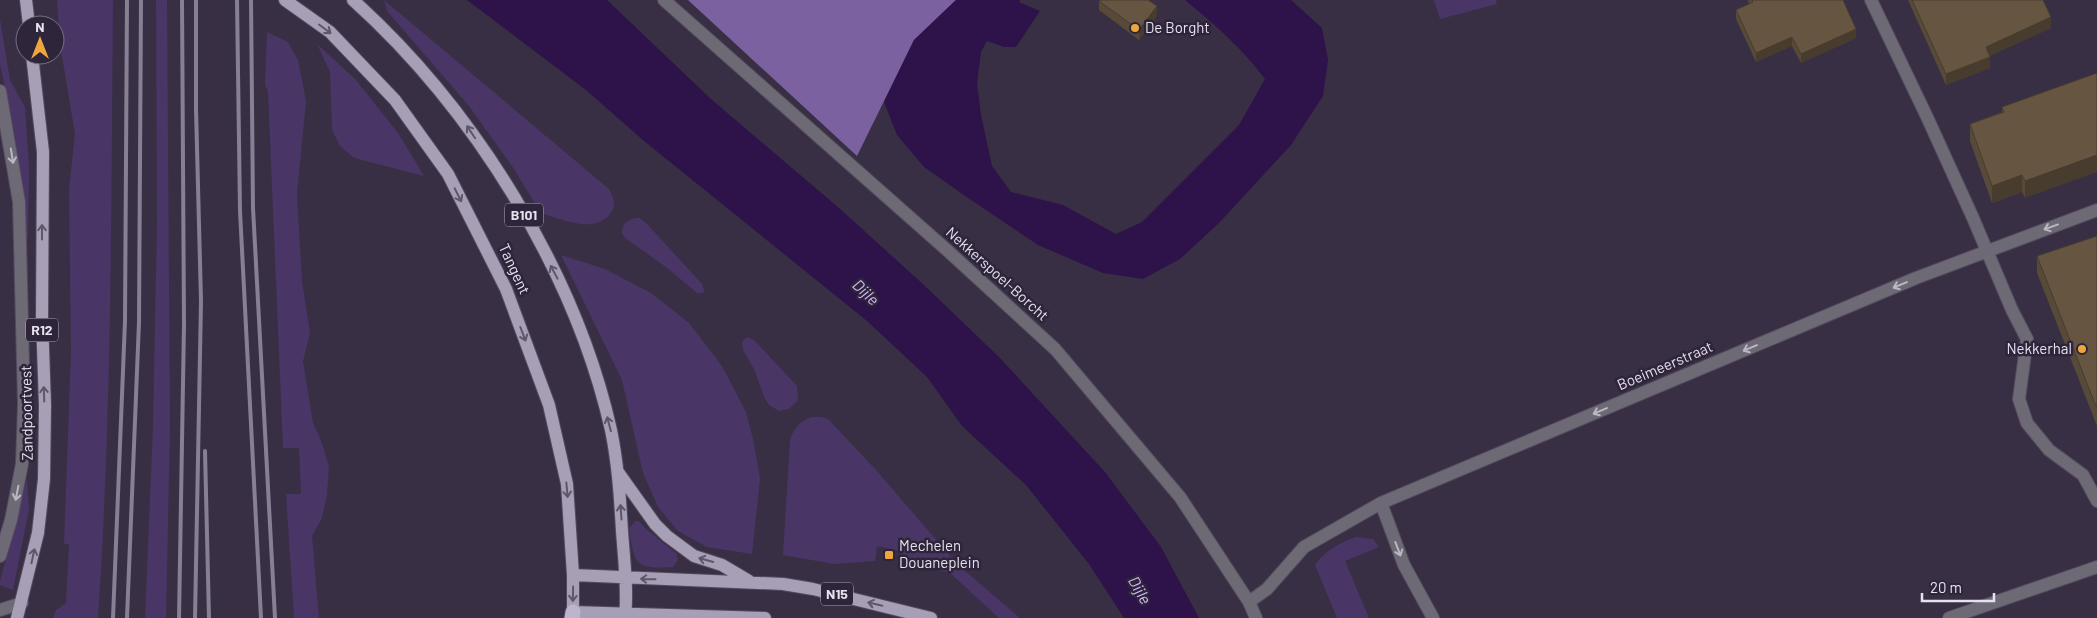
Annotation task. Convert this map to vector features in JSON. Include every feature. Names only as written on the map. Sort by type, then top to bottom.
[{"type":"main road","points":[[26,0],[28,15]]},
{"type":"main road","name":"Tangent","points":[[285,0],[330,32],[395,100],[448,174],[502,280],[549,405],[567,484],[573,575],[572,615]]},
{"type":"main road","name":"B101","points":[[353,0],[373,18],[426,75],[466,124],[516,199],[567,296],[600,392],[610,429],[618,472],[625,578],[625,617]]},
{"type":"main road","name":"Zandpoortvest","points":[[17,618],[38,533],[44,479],[42,152],[33,65]]},
{"type":"main road","points":[[618,472],[655,524],[667,536],[694,556],[722,565],[749,581]]},
{"type":"main road","name":"N15","points":[[573,575],[749,581],[813,589],[931,618]]},
{"type":"main road","points":[[572,615],[757,618]]},
{"type":"street","name":"Nekkerspoel-Borcht","points":[[664,0],[1055,349],[1180,498],[1249,602],[1256,618]]},
{"type":"street","points":[[1871,0],[1927,117],[2027,339],[2019,399],[2027,423],[2048,450],[2083,476],[2097,501]]},
{"type":"street","name":"Zandpoortvest","points":[[0,91],[19,202],[24,404],[22,464],[11,520],[0,556]]},
{"type":"street","name":"Boeimeerstraat","points":[[1249,602],[1267,589],[1304,547],[1381,504],[1916,278],[2097,210]]},
{"type":"street","points":[[1381,504],[1404,565],[1433,618]]},
{"type":"street","points":[[1949,618],[2097,567]]},
{"type":"street","points":[[0,610],[22,603]]},
{"type":"shaded area","points":[[57,0],[113,0],[108,386],[103,541],[98,618],[53,618],[56,610],[66,603],[69,544],[64,544],[71,351],[69,189],[75,134],[64,65],[65,15],[58,15]]},
{"type":"shaded area","points":[[156,0],[167,0],[170,426],[166,618],[145,618],[153,426],[157,223]]},
{"type":"shaded area","points":[[384,0],[609,189],[614,202],[613,209],[609,215],[602,221],[586,224],[567,221],[541,213],[512,166],[469,106],[387,11]]},
{"type":"shaded area","points":[[688,0],[956,0],[914,40],[857,156]]},
{"type":"shaded area","points":[[1434,0],[1496,0],[1497,4],[1440,19]]},
{"type":"shaded area","points":[[0,19],[10,80],[25,107],[29,168],[28,238],[24,239],[23,195],[15,136],[0,64]]},
{"type":"shaded area","points":[[267,32],[288,42],[298,60],[306,101],[297,194],[302,281],[310,333],[303,361],[313,423],[322,443],[329,467],[327,495],[322,518],[312,536],[319,618],[294,618],[286,494],[301,494],[299,448],[283,448],[268,91],[265,85]]},
{"type":"shaded area","points":[[317,44],[355,79],[398,133],[424,176],[354,158],[340,146],[332,130],[330,72]]},
{"type":"shaded area","points":[[640,218],[648,225],[702,284],[703,293],[697,293],[666,267],[625,238],[622,233],[624,225],[627,221]]},
{"type":"shaded area","points":[[561,255],[605,269],[651,293],[689,323],[722,366],[746,412],[760,478],[752,554],[707,547],[678,531],[658,507],[643,473],[622,380]]},
{"type":"shaded area","points":[[747,337],[754,340],[797,386],[798,400],[789,409],[779,411],[769,405],[764,397],[755,371],[743,350],[742,342]]},
{"type":"shaded area","points":[[812,417],[828,419],[876,470],[958,565],[1020,618],[999,618],[950,573],[899,560],[900,551],[877,546],[875,561],[834,564],[783,555],[790,441],[797,426]]},
{"type":"shaded area","points":[[27,479],[29,509],[13,590],[0,585],[0,581]]},
{"type":"shaded area","points":[[635,521],[639,521],[677,554],[678,560],[673,567],[651,567],[639,563],[633,551],[629,529]]},
{"type":"shaded area","points":[[1356,537],[1373,539],[1379,547],[1345,561],[1369,618],[1337,618],[1315,565],[1333,548]]},
{"type":"water","name":"Dijle","points":[[467,0],[607,0],[711,99],[839,208],[924,285],[999,357],[1105,472],[1161,547],[1199,618],[1124,618],[1089,564],[1026,485],[962,426],[927,377],[867,321],[644,141],[586,90]]},
{"type":"water","points":[[956,0],[1020,0],[1019,2],[1040,11],[1016,47],[1004,47],[987,41],[981,52],[977,83],[981,115],[992,166],[1011,192],[1063,205],[1116,234],[1142,222],[1239,125],[1265,79],[1217,27],[1185,0],[1291,0],[1322,28],[1328,60],[1323,96],[1291,145],[1219,223],[1180,259],[1143,279],[1103,273],[1038,245],[924,167],[897,135],[884,102],[914,40]]},
{"type":"building","points":[[1100,0],[1148,0],[1157,6],[1139,30]]},
{"type":"building","points":[[1752,0],[1843,0],[1856,29],[1801,54],[1792,37],[1756,53],[1736,10],[1753,2]]},
{"type":"building","points":[[1912,0],[2043,0],[2051,17],[1986,47],[1990,57],[1946,74]]},
{"type":"building","points":[[2097,73],[2097,155],[2025,181],[2022,175],[1992,186],[1970,124],[2004,112],[2002,107]]},
{"type":"building","name":"Nekkerhal","points":[[2097,236],[2097,409],[2037,256]]},
{"type":"railway","points":[[113,618],[125,321],[127,0]]},
{"type":"railway","points":[[127,618],[139,322],[141,0]]},
{"type":"railway","points":[[179,618],[184,325],[182,0]]},
{"type":"railway","points":[[195,618],[201,301],[196,109],[196,0]]},
{"type":"railway","points":[[237,0],[240,211],[261,618]]},
{"type":"railway","points":[[251,0],[253,208],[275,618]]},
{"type":"railway","points":[[205,451],[209,618]]},
{"type":"place","name":"De Borght","points":[[1135,28]]},
{"type":"place","name":"Nekkerhal","points":[[2082,349]]},
{"type":"place","name":"Mechelen Douaneplein","points":[[889,555]]}]
